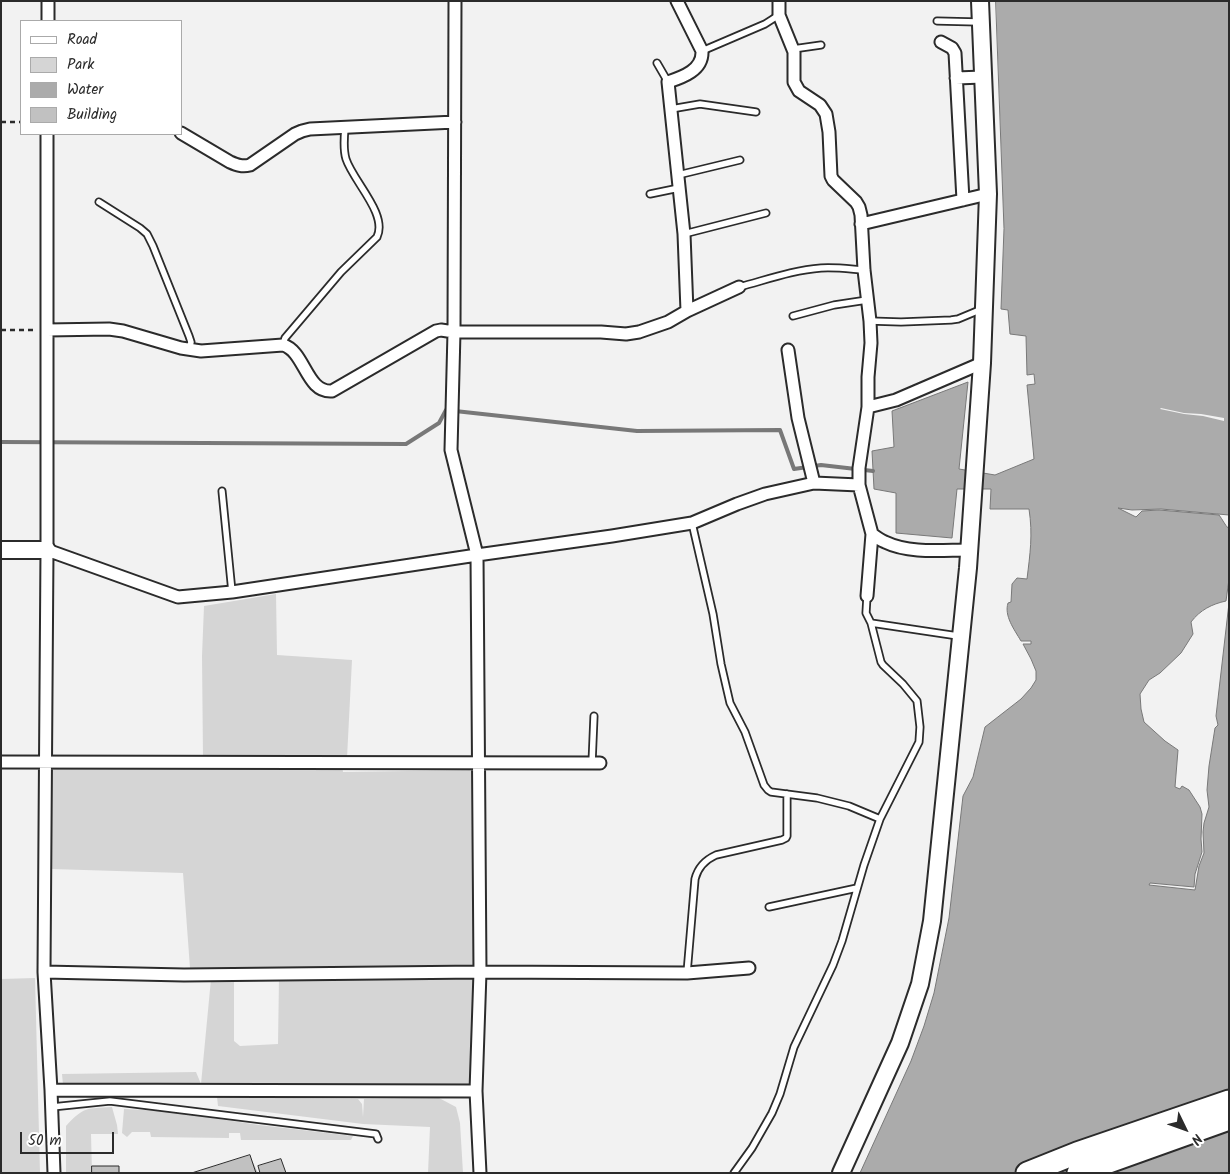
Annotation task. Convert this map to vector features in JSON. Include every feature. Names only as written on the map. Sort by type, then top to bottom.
[{"type":"highway","points":[[1027,1173],[1094,1147],[1229,1101]]},
{"type":"highway","points":[[1078,1173],[1229,1119]]},
{"type":"street","points":[[48,1],[48,20]]},
{"type":"street","points":[[455,1],[454,332],[451,450],[477,555],[480,972],[476,1091],[480,1173]]},
{"type":"street","points":[[677,1],[702,51],[700,62],[686,76],[668,82],[684,234],[687,311]]},
{"type":"street","points":[[779,1],[779,15],[793,49],[794,82],[799,91],[820,105],[824,110],[829,132],[831,176],[859,207],[871,343],[868,407],[859,468],[859,485],[872,534],[867,596]]},
{"type":"street","points":[[841,1173],[900,1043],[920,984],[932,921],[969,550],[982,364],[988,194],[980,1]]},
{"type":"street","points":[[941,42],[952,48],[955,53],[964,200]]},
{"type":"street","points":[[956,78],[983,77]]},
{"type":"street","points":[[182,134],[230,162],[238,166],[244,166],[250,165],[294,134],[310,129],[455,122]]},
{"type":"street","points":[[47,135],[48,330],[44,972],[54,1173]]},
{"type":"street","points":[[861,224],[988,194]]},
{"type":"street","points":[[48,330],[109,329],[123,331],[189,350],[201,351],[283,345],[293,351],[315,384],[327,392],[332,391],[436,331],[601,332],[626,334],[639,332],[668,322],[739,287]]},
{"type":"street","points":[[788,350],[798,418],[814,483]]},
{"type":"street","points":[[868,407],[896,400],[982,364]]},
{"type":"street","points":[[1,550],[47,550],[178,598],[232,592],[692,523],[765,494],[814,483],[859,485]]},
{"type":"street","points":[[872,534],[884,542],[899,547],[919,550],[969,550]]},
{"type":"street","points":[[1,762],[596,763]]},
{"type":"street","points":[[44,972],[184,975],[480,972],[687,973],[749,968]]},
{"type":"street","points":[[51,1090],[476,1091]]},
{"type":"lane","points":[[702,51],[765,24],[779,15]]},
{"type":"lane","points":[[937,21],[980,22]]},
{"type":"lane","points":[[793,49],[821,45]]},
{"type":"lane","points":[[657,63],[668,82]]},
{"type":"lane","points":[[671,109],[700,104],[756,112]]},
{"type":"lane","points":[[283,345],[285,338],[334,279],[380,231],[376,213],[346,160],[344,151],[345,128]]},
{"type":"lane","points":[[678,175],[740,160]]},
{"type":"lane","points":[[650,194],[679,188]]},
{"type":"lane","points":[[100,202],[147,234],[190,336],[189,350]]},
{"type":"lane","points":[[684,234],[766,213]]},
{"type":"lane","points":[[739,287],[809,269],[864,270]]},
{"type":"lane","points":[[793,316],[834,305],[867,300]]},
{"type":"lane","points":[[870,321],[951,320],[984,308]]},
{"type":"lane","points":[[222,491],[232,592]]},
{"type":"lane","points":[[692,523],[713,614],[721,664],[730,703],[745,732],[764,785],[771,792],[817,798],[849,806],[880,819]]},
{"type":"lane","points":[[734,1173],[752,1148],[780,1094],[794,1047],[833,965],[842,941],[880,819],[919,742],[920,728],[917,701],[881,662],[871,622],[866,614],[867,596]]},
{"type":"lane","points":[[871,622],[960,637]]},
{"type":"lane","points":[[594,716],[596,763]]},
{"type":"lane","points":[[687,973],[697,871],[708,858],[716,855],[786,838],[788,836],[787,794]]},
{"type":"lane","points":[[770,907],[857,888]]},
{"type":"lane","points":[[52,1107],[110,1101],[376,1134],[378,1139]]},
{"type":"path","points":[[1,122],[20,122]]},
{"type":"path","points":[[1,330],[48,330]]},
{"type":"green space","points":[[276,594],[277,655],[352,660],[347,758],[203,758],[202,656],[204,606]]},
{"type":"green space","points":[[342,765],[343,772],[471,770],[474,967],[190,968],[183,873],[51,869],[51,769]]},
{"type":"green space","points":[[475,977],[472,1084],[63,1085],[62,1074],[196,1072],[201,1084],[211,979],[234,981],[234,1041],[240,1046],[278,1044],[279,978]]},
{"type":"green space","points":[[35,978],[40,1173],[1,1173],[1,979]]},
{"type":"green space","points":[[217,1097],[358,1099],[362,1104],[363,1117],[364,1099],[439,1098],[456,1107],[460,1123],[463,1173],[428,1173],[430,1127],[363,1124],[218,1106]]},
{"type":"green space","points":[[112,1107],[118,1134],[91,1134],[92,1173],[66,1173],[66,1126],[77,1115],[86,1110]]},
{"type":"green space","points":[[124,1109],[166,1111],[259,1125],[353,1136],[351,1140],[241,1140],[240,1133],[229,1133],[229,1138],[151,1137],[150,1132],[132,1132],[127,1137],[122,1133]]},
{"type":"water","points":[[996,1],[1229,1],[1229,515],[1161,509],[1132,510],[1118,508],[1136,517],[1142,511],[1159,510],[1219,515],[1229,529],[1229,579],[1226,601],[1207,608],[1198,614],[1191,622],[1193,634],[1181,653],[1160,673],[1149,680],[1140,694],[1144,722],[1178,750],[1175,787],[1180,789],[1182,786],[1189,790],[1200,807],[1202,814],[1202,852],[1195,874],[1194,887],[1150,883],[1149,885],[1195,890],[1199,866],[1204,853],[1203,832],[1209,807],[1207,790],[1209,766],[1215,728],[1218,725],[1216,716],[1229,603],[1229,1173],[860,1173],[911,1061],[934,993],[949,918],[963,796],[973,777],[985,727],[1021,699],[1036,680],[1036,671],[1023,644],[1031,644],[1031,641],[1021,641],[1007,613],[1008,603],[1011,602],[1012,584],[1017,578],[1027,579],[1031,536],[1029,509],[990,509],[991,489],[957,489],[952,538],[896,533],[896,493],[874,489],[872,451],[894,447],[892,411],[968,382],[959,469],[995,475],[1034,459],[1027,385],[1035,384],[1034,374],[1027,375],[1026,336],[1010,334],[1008,310],[1001,309],[1004,229]]},
{"type":"pier","points":[[1160,409],[1224,418],[1224,421]]},
{"type":"building","points":[[250,1155],[256,1173],[192,1173]]},
{"type":"building","points":[[281,1159],[286,1173],[260,1173],[258,1166]]},
{"type":"building","points":[[92,1166],[119,1166],[119,1173],[92,1173]]},
{"type":"waterway","points":[[1,442],[406,444],[439,423],[446,410],[637,431],[780,430],[794,469],[821,465],[873,471]]}]
